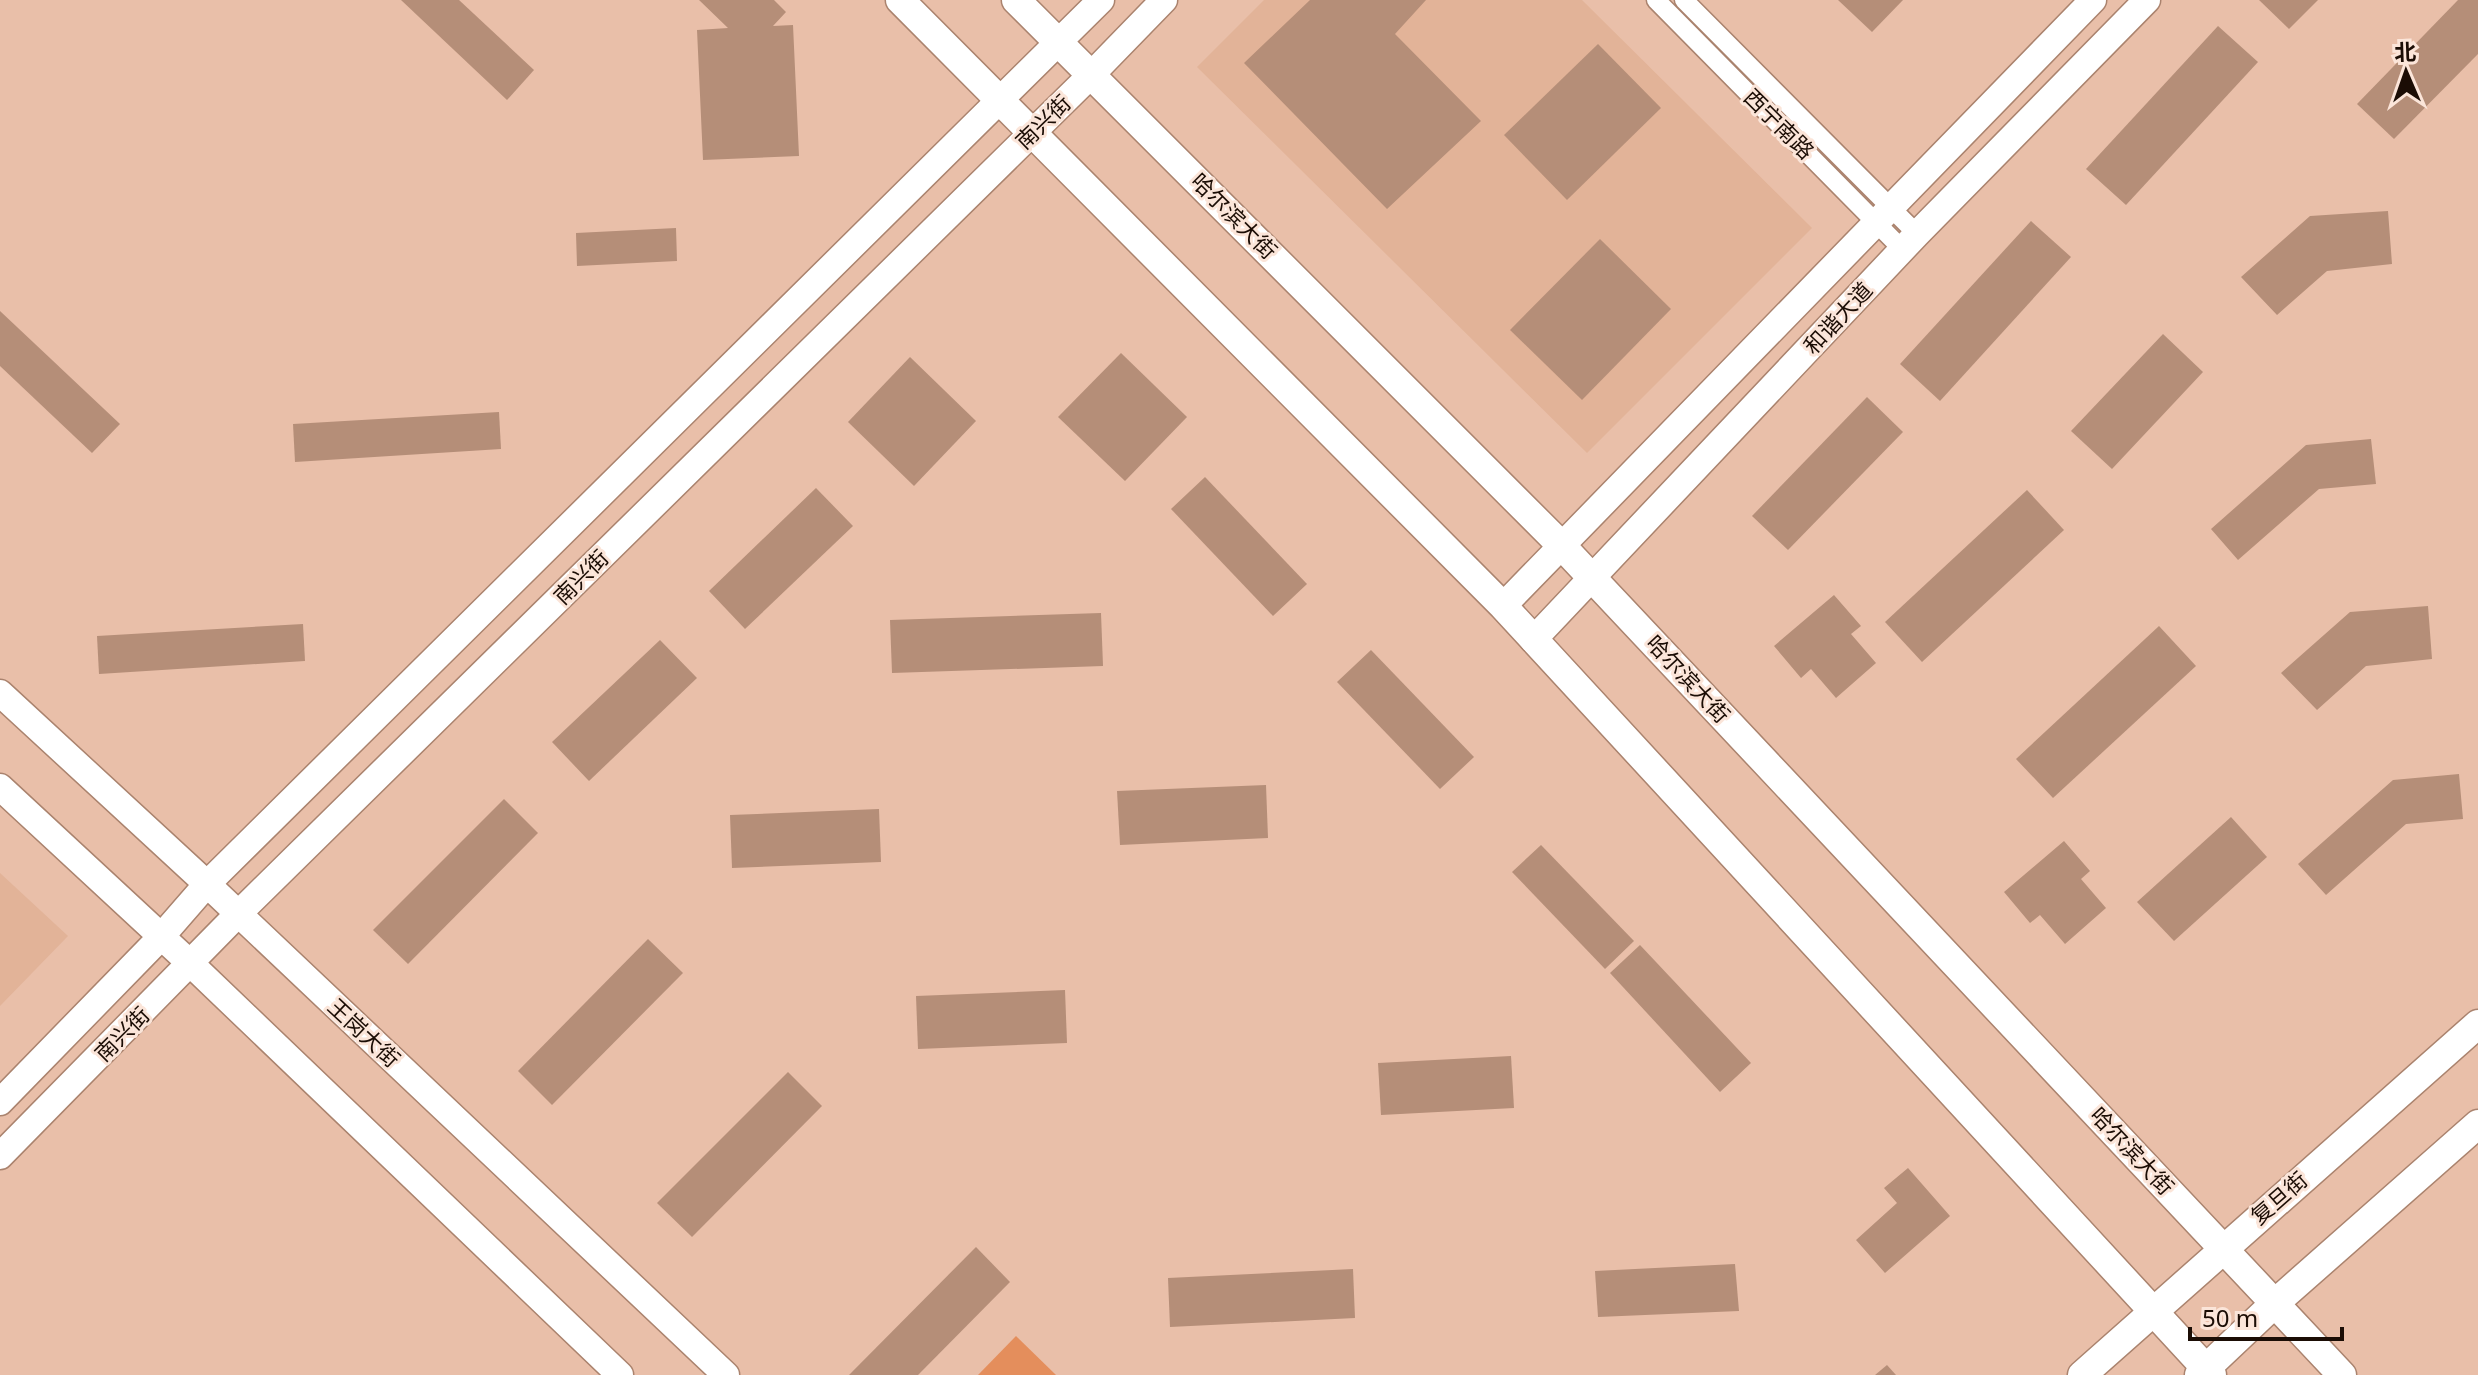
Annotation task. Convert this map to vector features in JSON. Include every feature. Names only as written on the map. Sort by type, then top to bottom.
[{"type":"main road","points":[[900,0],[1503,606],[2153,1311],[2206,1373],[2274,1304],[2478,1124]]},
{"type":"main road","name":"哈尔滨大街","points":[[1016,0],[1593,578],[2342,1375]]},
{"type":"main road","name":"南兴街","points":[[0,1102],[160,938],[207,884],[1101,0]]},
{"type":"main road","name":"南兴街","points":[[0,1156],[238,914],[1164,0]]},
{"type":"main road","name":"和谐大道","points":[[1503,606],[2093,0]]},
{"type":"main road","name":"和谐大道","points":[[1533,640],[1910,242],[2147,0]]},
{"type":"main road","name":"王岗大街","points":[[0,693],[207,884],[726,1375]]},
{"type":"main road","points":[[0,787],[191,964],[620,1375]]},
{"type":"main road","name":"复旦街","points":[[2082,1375],[2478,1024]]},
{"type":"street","name":"西宁南路","points":[[1656,0],[1884,215]]},
{"type":"street","name":"西宁南路","points":[[1684,0],[1910,242]]},
{"type":"shaded area","points":[[1264,0],[1582,0],[1812,228],[1587,453],[1197,67]]},
{"type":"shaded area","points":[[0,873],[68,936],[0,1006]]},
{"type":"shaded area","points":[[1016,1336],[1056,1375],[978,1375]]},
{"type":"building","points":[[401,0],[459,0],[534,70],[507,100]]},
{"type":"building","points":[[699,0],[774,0],[786,12],[773,26],[793,25],[799,156],[703,160],[697,30],[728,28]]},
{"type":"building","points":[[1310,0],[1426,0],[1395,34],[1481,121],[1387,209],[1244,63]]},
{"type":"building","points":[[1838,0],[1903,0],[1872,32]]},
{"type":"building","points":[[2259,0],[2318,0],[2289,29]]},
{"type":"building","points":[[2458,0],[2478,0],[2478,54],[2394,139],[2357,104]]},
{"type":"building","points":[[2218,26],[2258,62],[2126,205],[2086,169]]},
{"type":"building","points":[[1598,44],[1661,108],[1567,200],[1504,135]]},
{"type":"building","points":[[2388,211],[2392,264],[2327,271],[2277,315],[2241,277],[2310,216]]},
{"type":"building","points":[[2031,221],[2071,257],[1940,401],[1900,364]]},
{"type":"building","points":[[676,228],[677,261],[577,266],[576,233]]},
{"type":"building","points":[[1600,239],[1671,309],[1582,400],[1510,330]]},
{"type":"building","points":[[0,311],[120,424],[92,453],[0,366]]},
{"type":"building","points":[[2163,334],[2203,372],[2112,469],[2071,431]]},
{"type":"building","points":[[1121,353],[1187,417],[1125,481],[1058,417]]},
{"type":"building","points":[[910,357],[976,421],[914,486],[848,422]]},
{"type":"building","points":[[1867,397],[1903,432],[1788,550],[1752,516]]},
{"type":"building","points":[[499,412],[501,449],[295,462],[293,424]]},
{"type":"building","points":[[2371,439],[2376,484],[2319,489],[2238,560],[2211,529],[2306,445]]},
{"type":"building","points":[[1205,477],[1307,584],[1273,616],[1171,509]]},
{"type":"building","points":[[816,488],[853,526],[745,629],[709,591]]},
{"type":"building","points":[[2027,490],[2064,530],[1922,662],[1885,622]]},
{"type":"building","points":[[1834,595],[1861,626],[1851,634],[1876,663],[1836,698],[1811,669],[1801,678],[1774,646]]},
{"type":"building","points":[[2428,606],[2432,659],[2366,666],[2317,710],[2281,673],[2350,612]]},
{"type":"building","points":[[1101,613],[1103,666],[892,673],[890,620]]},
{"type":"building","points":[[303,624],[305,661],[99,674],[97,636]]},
{"type":"building","points":[[2159,626],[2196,666],[2053,798],[2016,759]]},
{"type":"building","points":[[660,640],[697,678],[589,781],[552,742]]},
{"type":"building","points":[[1371,650],[1474,757],[1440,789],[1337,682]]},
{"type":"building","points":[[2459,774],[2463,819],[2406,824],[2326,895],[2298,864],[2393,780]]},
{"type":"building","points":[[1266,785],[1268,838],[1120,845],[1117,791]]},
{"type":"building","points":[[504,799],[538,833],[408,964],[373,930]]},
{"type":"building","points":[[879,809],[881,862],[732,868],[730,815]]},
{"type":"building","points":[[2231,817],[2267,857],[2174,941],[2137,902]]},
{"type":"building","points":[[2064,841],[2090,871],[2081,879],[2106,908],[2065,944],[2040,915],[2030,923],[2004,892]]},
{"type":"building","points":[[1541,845],[1634,941],[1605,969],[1512,872]]},
{"type":"building","points":[[648,939],[683,973],[552,1105],[518,1071]]},
{"type":"building","points":[[1640,945],[1751,1063],[1720,1092],[1610,973]]},
{"type":"building","points":[[1065,990],[1067,1043],[918,1049],[916,996]]},
{"type":"building","points":[[1511,1056],[1514,1108],[1381,1115],[1378,1063]]},
{"type":"building","points":[[788,1072],[822,1106],[692,1237],[657,1203]]},
{"type":"building","points":[[1908,1168],[1950,1216],[1885,1273],[1856,1240],[1897,1203],[1884,1188]]},
{"type":"building","points":[[976,1247],[1010,1282],[918,1375],[849,1375]]},
{"type":"building","points":[[1735,1264],[1739,1311],[1598,1317],[1595,1271]]},
{"type":"building","points":[[1353,1269],[1355,1318],[1170,1327],[1168,1278]]},
{"type":"building","points":[[1887,1365],[1896,1375],[1875,1375]]}]
